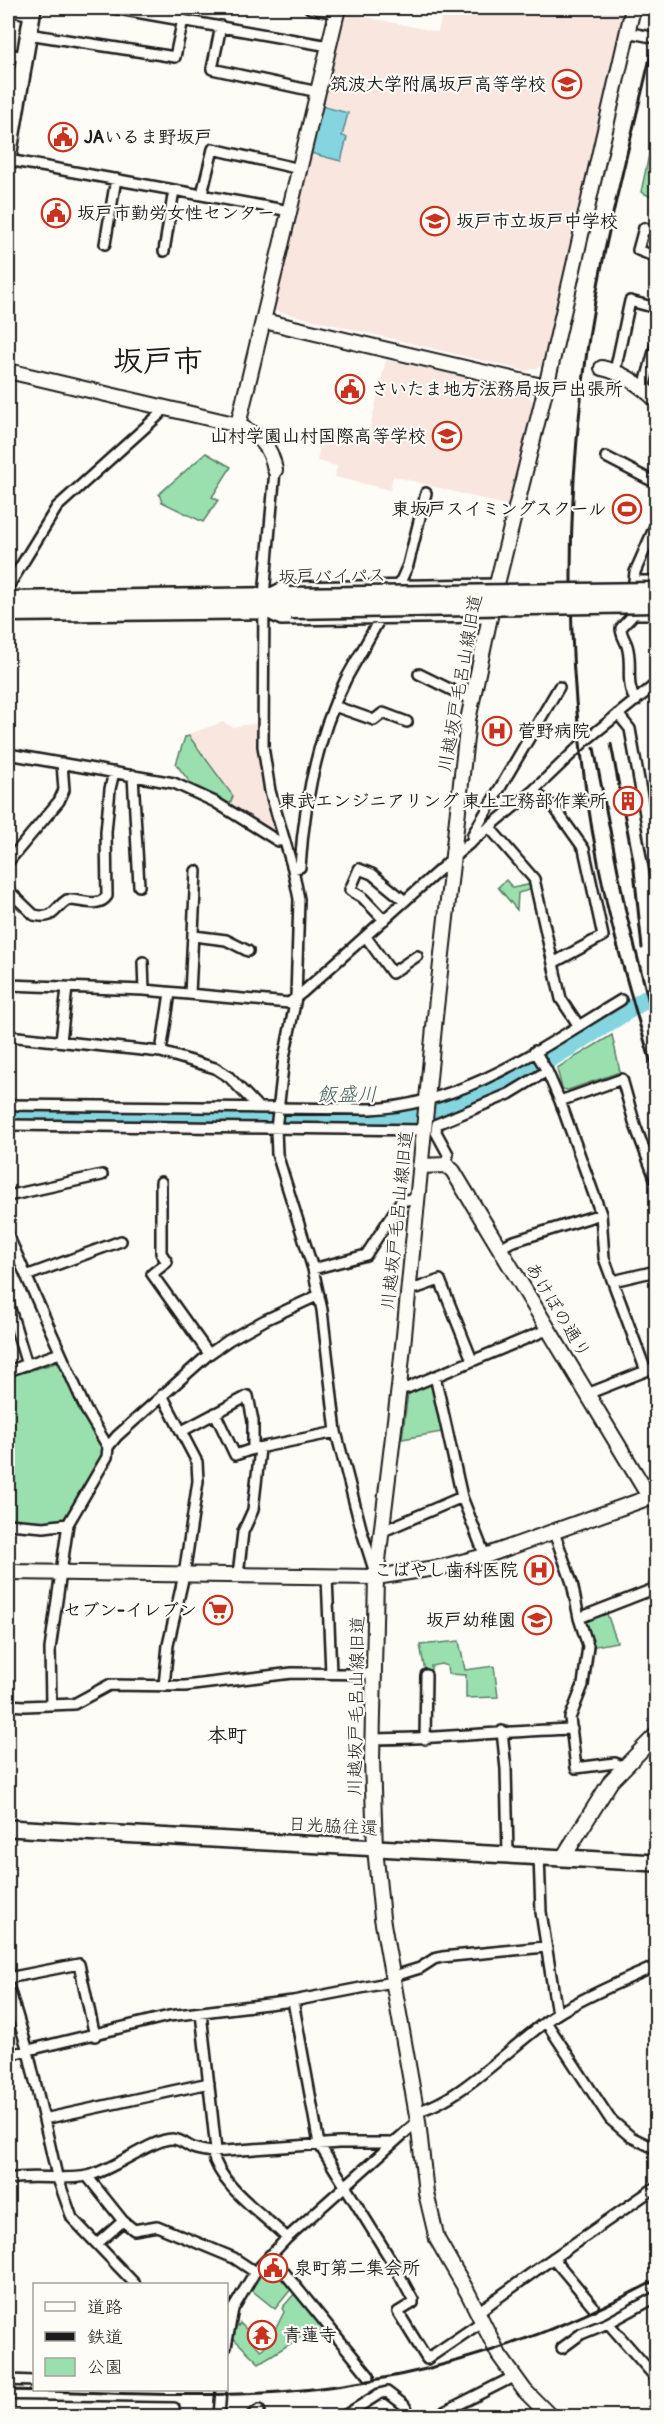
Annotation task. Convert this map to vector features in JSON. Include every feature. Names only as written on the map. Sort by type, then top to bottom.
[{"type":"highway","name":"坂戸バイパス","points":[[289,603],[657,591]]},
{"type":"highway","name":"坂戸バイパス","points":[[8,600],[657,604]]},
{"type":"highway","name":"坂戸バイパス","points":[[8,614],[264,603]]},
{"type":"main road","points":[[8,158],[14,81],[24,57],[32,11]]},
{"type":"main road","name":"日光脇往還","points":[[8,1828],[564,1856],[657,1863]]},
{"type":"street","points":[[113,8],[169,12],[183,19],[329,46]]},
{"type":"street","points":[[238,425],[338,10],[310,8]]},
{"type":"street","name":"川越坂戸毛呂山線旧道","points":[[550,2416],[513,2377],[496,2350],[480,2316],[444,2252],[431,2221],[418,2116],[382,1918],[375,1848],[373,1739],[376,1576],[399,1387],[462,760],[489,617],[546,387],[633,8]]},
{"type":"street","points":[[8,10],[32,11]]},
{"type":"street","points":[[28,34],[175,57],[183,19]]},
{"type":"street","points":[[221,26],[212,69],[318,92]]},
{"type":"street","points":[[627,32],[657,38]]},
{"type":"street","points":[[8,54],[24,57]]},
{"type":"street","points":[[202,194],[213,149],[300,169]]},
{"type":"street","points":[[8,158],[290,211]]},
{"type":"street","points":[[105,244],[116,179]]},
{"type":"street","points":[[164,251],[174,189]]},
{"type":"street","points":[[657,232],[644,228],[638,250],[657,257]]},
{"type":"street","points":[[657,309],[630,301],[608,370],[644,388],[657,400]]},
{"type":"street","points":[[264,321],[546,387]]},
{"type":"street","points":[[644,388],[657,344]]},
{"type":"street","points":[[8,371],[238,425],[265,443],[273,455],[276,470],[264,603],[263,746],[270,791],[293,869],[299,899],[296,998],[284,1058],[276,1129],[277,1154],[313,1269],[319,1295],[336,1432],[376,1576]]},
{"type":"street","points":[[8,587],[57,507],[160,414],[162,407]]},
{"type":"street","points":[[606,457],[657,483]]},
{"type":"street","points":[[399,585],[408,565],[426,493]]},
{"type":"street","points":[[636,701],[630,692],[628,648],[621,635],[621,628],[634,614],[635,572],[657,524]]},
{"type":"street","points":[[634,581],[656,581]]},
{"type":"street","points":[[264,603],[283,587],[497,584]]},
{"type":"street","points":[[264,603],[281,620],[489,617]]},
{"type":"street","points":[[634,614],[657,614]]},
{"type":"street","points":[[293,869],[300,867],[313,774],[334,706],[346,679],[380,618]]},
{"type":"street","points":[[419,674],[472,700]]},
{"type":"street","points":[[8,985],[144,990],[289,1003],[533,791],[581,745],[657,684]]},
{"type":"street","points":[[472,842],[478,824],[559,687]]},
{"type":"street","points":[[334,706],[374,720],[383,713],[406,722]]},
{"type":"street","points":[[618,714],[630,729],[657,876]]},
{"type":"street","points":[[8,754],[174,783],[215,802],[278,841],[283,840]]},
{"type":"street","points":[[8,861],[59,801],[64,790],[62,764]]},
{"type":"street","points":[[8,890],[34,915],[39,916],[51,915],[67,900],[99,903],[104,901],[107,896],[107,813],[114,772]]},
{"type":"street","points":[[133,775],[139,886]]},
{"type":"street","points":[[533,791],[554,807],[584,849],[603,936],[554,963]]},
{"type":"street","points":[[489,827],[534,879],[561,999],[579,1026]]},
{"type":"street","points":[[384,920],[362,897],[350,890],[358,869],[372,874],[405,901]]},
{"type":"street","points":[[190,994],[196,871]]},
{"type":"street","points":[[194,936],[226,940],[248,951]]},
{"type":"street","points":[[366,937],[392,973],[417,956]]},
{"type":"street","points":[[143,962],[144,990]]},
{"type":"street","points":[[61,1041],[67,988]]},
{"type":"street","points":[[161,1052],[170,993]]},
{"type":"street","points":[[8,1105],[279,1109],[394,1108],[427,1102],[491,1078],[621,1000]]},
{"type":"street","points":[[8,1036],[161,1052],[215,1068],[229,1077],[259,1108]]},
{"type":"street","points":[[535,1052],[547,1070],[560,1101],[601,1214],[604,1258],[646,1371]]},
{"type":"street","points":[[420,1166],[446,1165],[448,1154],[436,1132],[437,1124],[509,1094],[547,1070]]},
{"type":"street","points":[[560,1101],[622,1078],[635,1125],[657,1181]]},
{"type":"street","points":[[8,1125],[276,1129],[424,1127]]},
{"type":"street","name":"あけぼの通り","points":[[446,1165],[453,1171],[587,1394],[653,1497]]},
{"type":"street","points":[[8,1196],[102,1174]]},
{"type":"street","points":[[161,1182],[161,1253],[167,1262],[152,1274],[209,1354]]},
{"type":"street","points":[[313,1269],[366,1255],[401,1201],[417,1198]]},
{"type":"street","points":[[500,1248],[511,1242],[601,1214]]},
{"type":"street","points":[[8,1235],[86,1410],[108,1447]]},
{"type":"street","points":[[26,1276],[120,1241]]},
{"type":"street","points":[[613,1281],[657,1271]]},
{"type":"street","points":[[408,1286],[417,1288],[440,1280],[472,1360]]},
{"type":"street","points":[[51,1705],[50,1649],[59,1573],[68,1524],[107,1457],[108,1447],[117,1436],[209,1354],[265,1320],[319,1295]]},
{"type":"street","points":[[8,1302],[27,1365]]},
{"type":"street","points":[[399,1387],[407,1388],[549,1329]]},
{"type":"street","points":[[8,1371],[60,1353]]},
{"type":"street","points":[[587,1394],[657,1367]]},
{"type":"street","points":[[435,1376],[462,1497],[485,1556]]},
{"type":"street","points":[[162,1395],[197,1462],[198,1481],[184,1575],[168,1646],[164,1686]]},
{"type":"street","points":[[182,1431],[248,1396],[257,1449],[253,1509],[243,1532],[238,1575]]},
{"type":"street","points":[[214,1413],[235,1455],[336,1432]]},
{"type":"street","points":[[362,1532],[382,1537],[462,1497]]},
{"type":"street","points":[[8,1572],[376,1576],[442,1567],[485,1556],[653,1497]]},
{"type":"street","points":[[8,1524],[44,1527],[68,1524]]},
{"type":"street","points":[[554,1532],[572,1582],[579,1618],[587,1640],[588,1654],[583,1685],[570,1718],[576,1768],[615,1763],[624,1767]]},
{"type":"street","points":[[327,1577],[331,1673]]},
{"type":"street","points":[[579,1618],[657,1588]]},
{"type":"street","points":[[8,1705],[25,1707],[80,1702],[100,1687],[109,1684],[185,1686],[292,1673],[374,1674]]},
{"type":"street","points":[[425,1739],[426,1675]]},
{"type":"street","points":[[373,1739],[425,1739],[502,1731],[572,1729]]},
{"type":"street","points":[[502,1731],[506,1769],[508,1854]]},
{"type":"street","points":[[564,1856],[599,1798],[624,1767],[657,1735]]},
{"type":"street","points":[[539,1855],[541,1911],[556,2014]]},
{"type":"street","points":[[8,2055],[95,2036],[169,2016],[293,2001],[392,1979],[442,1957],[545,1947]]},
{"type":"street","points":[[8,1978],[79,1964],[95,2036]]},
{"type":"street","points":[[228,2336],[233,2309],[255,2272],[287,2238],[392,2143],[418,2116],[461,2088],[556,2014],[604,1989],[657,1966]]},
{"type":"street","points":[[8,1985],[28,2051],[57,2176],[72,2218],[134,2283]]},
{"type":"street","points":[[293,2001],[319,2144],[413,2300],[413,2303],[398,2312],[427,2359],[553,2258],[657,2187]]},
{"type":"street","points":[[201,2013],[217,2169],[287,2238]]},
{"type":"street","points":[[546,2022],[610,2119],[630,2137],[657,2149]]},
{"type":"street","points":[[44,2119],[209,2083]]},
{"type":"street","points":[[8,2179],[87,2176],[124,2162],[157,2142],[167,2140],[182,2141],[197,2150],[214,2151],[319,2144],[392,2143]]},
{"type":"street","points":[[87,2176],[123,2221],[137,2231],[157,2226],[166,2229],[234,2258],[255,2272]]},
{"type":"street","points":[[97,2244],[123,2221]]},
{"type":"street","points":[[270,2255],[369,2376]]},
{"type":"street","points":[[553,2258],[593,2306]]},
{"type":"street","points":[[562,2348],[580,2334],[609,2323],[657,2297]]},
{"type":"street","points":[[609,2323],[656,2375]]},
{"type":"street","points":[[436,2416],[513,2377]]},
{"type":"street","points":[[8,2380],[33,2381]]},
{"type":"street","points":[[219,2416],[221,2391]]},
{"type":"street","points":[[344,2416],[379,2394],[387,2392],[404,2405],[411,2416]]},
{"type":"street","points":[[8,2406],[98,2412],[174,2408]]},
{"type":"shaded area","name":"坂戸市立坂戸中学校","points":[[444,8],[625,8],[543,366],[526,371],[272,310],[342,12],[438,32]]},
{"type":"shaded area","name":"山村学園山村国際高等学校","points":[[386,360],[521,389],[534,403],[509,506],[393,476],[390,490],[335,477],[337,466],[317,461],[324,431],[367,440]]},
{"type":"shaded area","points":[[223,722],[233,727],[258,723],[260,766],[266,799],[275,825],[269,831],[232,806],[233,795],[189,734]]},
{"type":"green space","points":[[656,122],[656,199],[641,192]]},
{"type":"green space","points":[[206,453],[231,467],[212,497],[218,500],[203,522],[162,502],[159,494]]},
{"type":"green space","points":[[189,736],[233,796],[230,804],[192,785],[176,764],[185,737]]},
{"type":"green space","points":[[506,880],[513,888],[532,884],[533,889],[518,893],[517,910],[498,887]]},
{"type":"green space","points":[[612,1035],[620,1072],[568,1090],[562,1089],[557,1068]]},
{"type":"green space","points":[[59,1362],[82,1409],[78,1412],[82,1410],[102,1448],[103,1455],[67,1519],[40,1523],[8,1522],[8,1377]]},
{"type":"green space","points":[[432,1385],[442,1432],[402,1439],[408,1393]]},
{"type":"green space","points":[[606,1611],[617,1642],[591,1647],[584,1623]]},
{"type":"green space","points":[[459,1641],[465,1670],[494,1666],[498,1697],[466,1698],[466,1675],[448,1674],[447,1666],[441,1664],[431,1666],[431,1672],[425,1671],[420,1645]]},
{"type":"green space","points":[[262,2270],[269,2276],[272,2273],[275,2276],[281,2271],[292,2288],[275,2309],[249,2288]]},
{"type":"green space","points":[[296,2292],[328,2329],[312,2340],[306,2334],[259,2363],[233,2338],[235,2323],[238,2326],[240,2323],[250,2333],[247,2337],[261,2350],[274,2337],[273,2334],[284,2312],[282,2308]]},
{"type":"water","points":[[321,106],[348,113],[342,136],[347,137],[341,161],[310,153]]},
{"type":"waterway","name":"飯盛川","points":[[8,1117],[406,1118],[417,1116],[450,1107],[512,1080],[656,993]]},
{"type":"railway","points":[[656,32],[609,231],[593,311],[579,420],[573,490],[571,559],[576,699],[593,837],[612,927],[656,1080]]},
{"type":"railway","points":[[611,744],[633,860],[642,948]]},
{"type":"railway","points":[[594,748],[626,912],[656,1030]]},
{"type":"railway","points":[[652,1074],[656,1103]]},
{"type":"railway","points":[[42,2391],[246,2394],[330,2387],[378,2379],[427,2369],[521,2340],[567,2323],[656,2280]]},
{"type":"railway","points":[[8,2390],[33,2391]]},
{"type":"place","name":"筑波大学附属坂戸高等学校","points":[[567,84]]},
{"type":"place","name":"JAいるま野坂戸","points":[[63,137]]},
{"type":"place","name":"坂戸市勤労女性センター","points":[[56,213]]},
{"type":"place","name":"坂戸市立坂戸中学校","points":[[435,221]]},
{"type":"place","name":"さいたま地方法務局坂戸出張所","points":[[350,389]]},
{"type":"place","name":"山村学園山村国際高等学校","points":[[447,436]]},
{"type":"place","name":"東坂戸スイミングスクール","points":[[627,509]]},
{"type":"place","name":"菅野病院","points":[[497,731]]},
{"type":"place","name":"東武エンジニアリング 東上工務部作業所","points":[[628,801]]},
{"type":"place","name":"こばやし歯科医院","points":[[539,1570]]},
{"type":"place","name":"セブン-イレブン","points":[[218,1610]]},
{"type":"place","name":"坂戸幼稚園","points":[[537,1620]]},
{"type":"place","name":"泉町第二集会所","points":[[273,2268]]},
{"type":"place","name":"青蓮寺","points":[[262,2335]]},
{"type":"district","name":"坂戸市","points":[[158,361]]},
{"type":"district","name":"本町","points":[[227,1735]]}]
